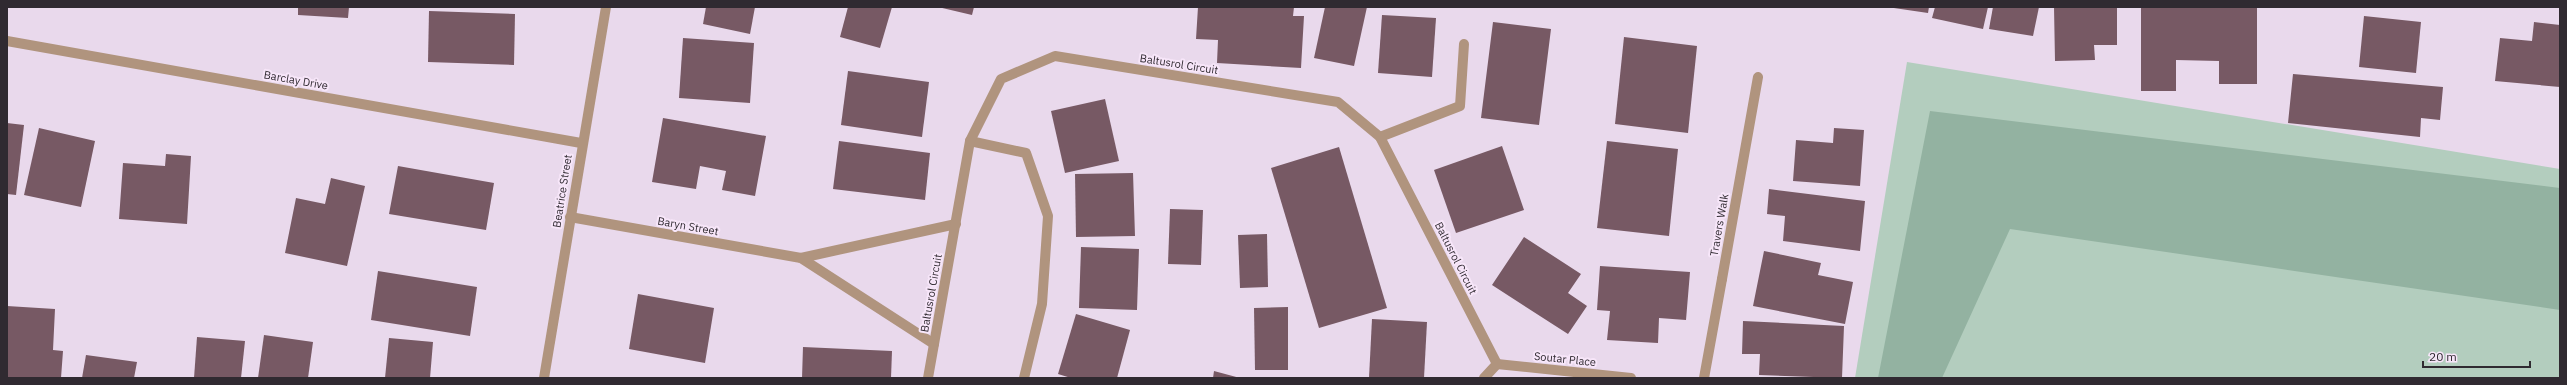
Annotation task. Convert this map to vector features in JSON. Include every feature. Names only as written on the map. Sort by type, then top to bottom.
[{"type":"street","name":"Beatrice Street","points":[[544,378],[581,143],[606,7]]},
{"type":"street","name":"Barclay Drive","points":[[7,41],[581,143]]},
{"type":"street","points":[[1380,137],[1460,106],[1464,44]]},
{"type":"street","name":"Baltusrol Circuit","points":[[928,378],[970,141],[1001,79],[1054,56],[1338,102],[1380,137],[1497,364]]},
{"type":"street","name":"Travers Walk","points":[[1704,378],[1758,77]]},
{"type":"street","points":[[970,141],[1026,152],[1048,216],[1042,304],[1024,378]]},
{"type":"street","name":"Baryn Street","points":[[570,217],[801,258],[956,224]]},
{"type":"street","name":"Baryn Street","points":[[801,258],[934,344]]},
{"type":"street","points":[[1484,378],[1497,364]]},
{"type":"street","name":"Soutar Place","points":[[1497,364],[1631,378]]},
{"type":"green space","points":[[1907,62],[2560,169],[2560,378],[1855,378]]},
{"type":"green space","points":[[1930,111],[2560,188],[2560,310],[2010,229],[1942,378],[1878,378]]},
{"type":"building","points":[[298,7],[349,7],[348,18],[298,15]]},
{"type":"building","points":[[706,7],[755,7],[750,34],[703,24]]},
{"type":"building","points":[[848,7],[892,7],[880,48],[840,37]]},
{"type":"building","points":[[938,7],[974,7],[972,15]]},
{"type":"building","points":[[1198,7],[1294,7],[1293,16],[1304,16],[1301,68],[1217,63],[1218,40],[1196,39]]},
{"type":"building","points":[[1325,7],[1367,7],[1354,66],[1314,58]]},
{"type":"building","points":[[1887,7],[1929,7],[1928,13]]},
{"type":"building","points":[[1935,7],[1988,7],[1983,29],[1932,18]]},
{"type":"building","points":[[1993,7],[2039,7],[2033,36],[1989,29]]},
{"type":"building","points":[[2054,7],[2117,7],[2117,45],[2094,45],[2095,60],[2055,61]]},
{"type":"building","points":[[2141,7],[2257,7],[2257,84],[2219,84],[2219,61],[2176,60],[2176,91],[2141,91]]},
{"type":"building","points":[[429,11],[515,14],[514,65],[428,62]]},
{"type":"building","points":[[1382,15],[1436,18],[1432,77],[1378,73]]},
{"type":"building","points":[[2364,16],[2421,22],[2416,73],[2359,67]]},
{"type":"building","points":[[1493,22],[1551,29],[1539,125],[1481,118]]},
{"type":"building","points":[[2534,22],[2560,25],[2560,87],[2495,81],[2500,38],[2532,41]]},
{"type":"building","points":[[1624,37],[1697,46],[1688,133],[1615,124]]},
{"type":"building","points":[[683,38],[754,43],[750,103],[679,98]]},
{"type":"building","points":[[848,71],[929,82],[922,137],[841,125]]},
{"type":"building","points":[[2293,74],[2443,87],[2440,120],[2421,118],[2420,137],[2288,123]]},
{"type":"building","points":[[1105,99],[1119,161],[1065,173],[1051,111]]},
{"type":"building","points":[[663,118],[766,136],[755,196],[722,190],[726,171],[700,166],[696,189],[652,182]]},
{"type":"building","points":[[7,123],[24,125],[16,195],[7,194]]},
{"type":"building","points":[[39,128],[95,141],[81,207],[24,195]]},
{"type":"building","points":[[1834,128],[1864,130],[1860,186],[1793,181],[1796,140],[1833,143]]},
{"type":"building","points":[[839,141],[930,153],[925,200],[833,189]]},
{"type":"building","points":[[1607,141],[1678,149],[1669,236],[1597,228]]},
{"type":"building","points":[[1502,146],[1524,210],[1456,233],[1434,170]]},
{"type":"building","points":[[1339,147],[1387,308],[1319,328],[1271,168]]},
{"type":"building","points":[[166,154],[191,156],[187,224],[119,219],[123,163],[165,166]]},
{"type":"building","points":[[398,166],[494,183],[486,230],[389,214]]},
{"type":"building","points":[[1133,173],[1135,236],[1076,237],[1075,174]]},
{"type":"building","points":[[331,178],[365,186],[347,266],[285,253],[296,198],[325,204]]},
{"type":"building","points":[[1769,189],[1865,201],[1860,251],[1783,241],[1785,216],[1767,214]]},
{"type":"building","points":[[1170,209],[1203,210],[1201,265],[1168,264]]},
{"type":"building","points":[[1267,234],[1268,287],[1240,288],[1238,235]]},
{"type":"building","points":[[1524,237],[1581,274],[1568,293],[1587,306],[1568,334],[1492,285]]},
{"type":"building","points":[[1081,247],[1139,249],[1137,310],[1079,308]]},
{"type":"building","points":[[1764,251],[1821,263],[1818,275],[1853,282],[1845,324],[1753,306]]},
{"type":"building","points":[[1600,266],[1690,272],[1686,320],[1659,318],[1658,343],[1607,340],[1610,311],[1597,310]]},
{"type":"building","points":[[378,271],[477,287],[470,336],[371,320]]},
{"type":"building","points":[[638,294],[714,308],[705,363],[629,349]]},
{"type":"building","points":[[7,306],[55,309],[53,350],[63,351],[61,378],[7,378]]},
{"type":"building","points":[[1288,307],[1288,370],[1255,370],[1254,308]]},
{"type":"building","points":[[1076,314],[1130,330],[1117,378],[1071,378],[1058,374]]},
{"type":"building","points":[[1372,319],[1427,322],[1424,378],[1369,378]]},
{"type":"building","points":[[1743,321],[1844,326],[1842,378],[1759,375],[1760,354],[1742,354]]},
{"type":"building","points":[[264,335],[313,342],[308,378],[258,378]]},
{"type":"building","points":[[197,337],[245,341],[241,378],[194,378]]},
{"type":"building","points":[[389,338],[433,342],[430,378],[385,378]]},
{"type":"building","points":[[803,347],[892,351],[891,378],[802,378]]},
{"type":"building","points":[[86,355],[137,362],[134,378],[82,378]]},
{"type":"building","points":[[1214,371],[1240,378],[1213,378]]}]
